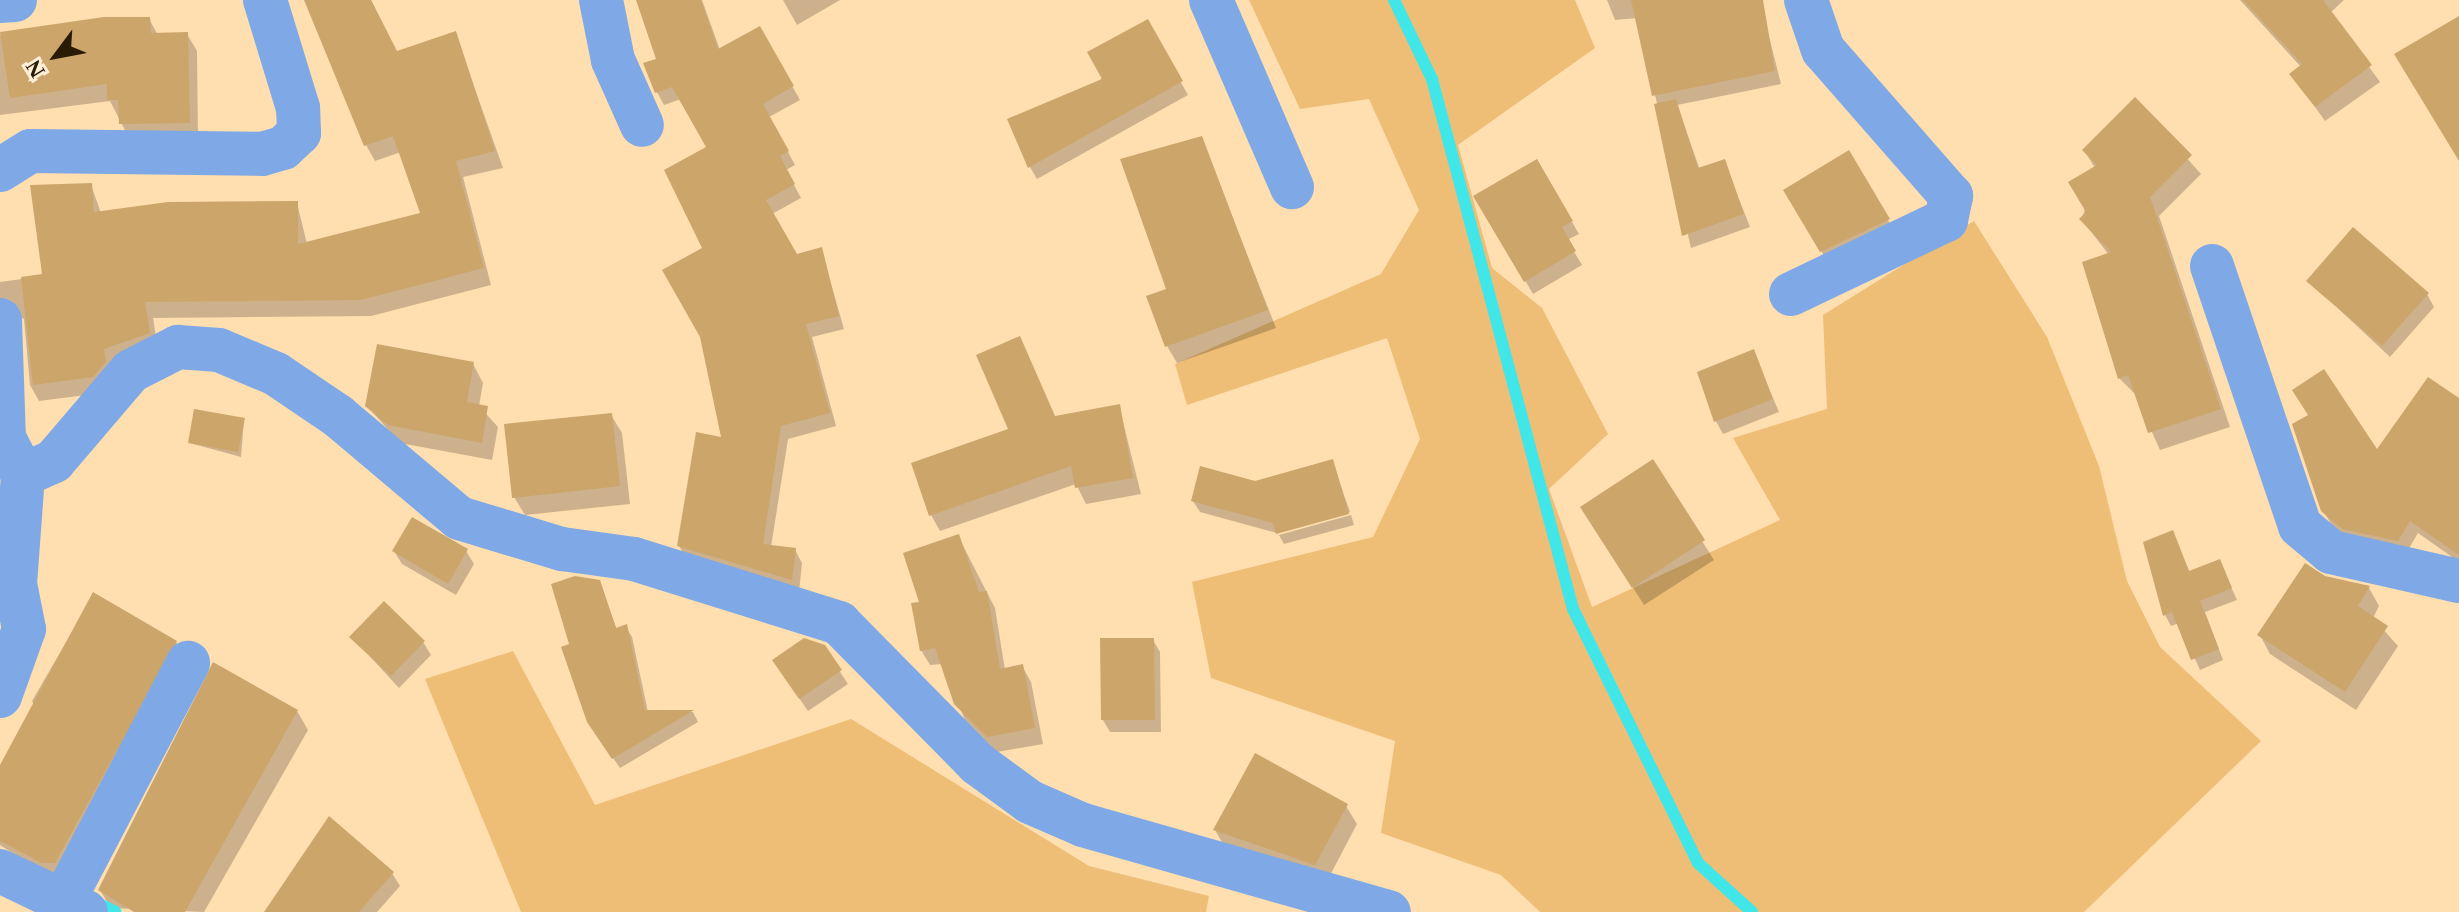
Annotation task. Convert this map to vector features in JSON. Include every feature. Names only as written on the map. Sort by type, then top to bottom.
[{"type":"street","points":[[0,1],[15,0]]},
{"type":"street","points":[[0,170],[31,151],[262,154],[283,148],[299,133],[298,108],[265,0]]},
{"type":"street","points":[[601,0],[613,60],[642,125]]},
{"type":"street","points":[[1211,0],[1292,187]]},
{"type":"street","points":[[1791,294],[1946,220],[1951,196],[1823,50],[1806,0]]},
{"type":"street","points":[[2212,266],[2300,526],[2331,552],[2459,581]]},
{"type":"street","points":[[0,320],[4,438],[23,475],[15,584],[24,629],[0,696]]},
{"type":"street","points":[[23,475],[54,461],[131,371],[178,347],[219,350],[276,374],[338,416],[459,518],[549,546],[634,559],[839,623],[978,764],[1030,802],[1083,825],[1389,912]]},
{"type":"street","points":[[0,871],[74,907],[188,663]]},
{"type":"shaded area","points":[[1249,0],[1575,0],[1595,48],[1458,145],[1492,268],[1542,308],[1608,434],[1549,489],[1592,607],[1780,520],[1733,438],[1827,409],[1823,315],[1974,221],[2047,337],[2099,466],[2127,581],[2160,647],[2261,741],[2084,912],[1540,912],[1501,875],[1381,833],[1395,741],[1211,678],[1192,582],[1373,537],[1420,439],[1387,338],[1187,405],[1175,364],[1381,274],[1419,210],[1369,99],[1300,109]]},
{"type":"shaded area","points":[[513,651],[595,805],[851,719],[1089,866],[1209,896],[1206,912],[521,912],[425,679]]},
{"type":"building","points":[[304,0],[371,0],[397,51],[456,31],[495,151],[456,161],[484,268],[361,300],[145,302],[150,333],[104,349],[106,362],[93,377],[33,385],[21,277],[42,274],[30,185],[92,183],[94,212],[168,202],[298,201],[298,244],[420,213],[393,136],[364,146]]},
{"type":"building","points":[[636,0],[701,0],[718,49],[760,26],[794,86],[763,104],[789,151],[780,156],[795,184],[766,200],[797,254],[822,247],[839,316],[806,324],[830,413],[781,426],[763,544],[796,548],[792,580],[677,546],[696,432],[721,437],[700,337],[662,270],[702,248],[664,170],[706,147],[672,87],[655,93],[643,63],[656,59]]},
{"type":"building","points":[[1631,0],[1763,0],[1775,71],[1652,96]]},
{"type":"building","points":[[2243,0],[2323,0],[2372,65],[2315,107],[2289,74],[2302,64]]},
{"type":"building","points":[[2459,16],[2459,161],[2394,54]]},
{"type":"building","points":[[104,17],[150,17],[151,33],[188,32],[190,123],[119,124],[118,100],[107,100],[107,84],[10,98],[0,32]]},
{"type":"building","points":[[1148,19],[1183,81],[1028,168],[1007,119],[1102,79],[1087,52]]},
{"type":"building","points":[[2135,97],[2192,155],[2150,197],[2221,409],[2148,433],[2128,375],[2118,379],[2082,262],[2111,252],[2079,219],[2086,212],[2068,182],[2097,165],[2082,150]]},
{"type":"building","points":[[1676,99],[1698,168],[1725,159],[1744,214],[1682,236],[1654,104]]},
{"type":"building","points":[[1202,136],[1268,310],[1165,347],[1146,296],[1166,289],[1120,159]]},
{"type":"building","points":[[1849,150],[1890,219],[1820,252],[1783,190]]},
{"type":"building","points":[[1537,159],[1573,221],[1562,227],[1576,251],[1524,282],[1473,196]]},
{"type":"building","points":[[2353,227],[2429,293],[2382,346],[2306,281]]},
{"type":"building","points":[[1020,336],[1055,416],[1120,404],[1133,478],[1075,488],[1071,466],[929,516],[911,463],[1008,429],[976,355]]},
{"type":"building","points":[[377,344],[474,362],[467,402],[488,406],[482,443],[388,425],[365,406]]},
{"type":"building","points":[[1754,349],[1773,399],[1714,422],[1697,372]]},
{"type":"building","points":[[2324,369],[2377,449],[2428,377],[2459,398],[2459,555],[2410,521],[2398,541],[2342,529],[2321,511],[2292,424],[2308,415],[2292,390]]},
{"type":"building","points":[[194,409],[245,418],[238,452],[188,443]]},
{"type":"building","points":[[612,413],[620,486],[512,498],[504,424]]},
{"type":"building","points":[[1333,459],[1349,514],[1276,534],[1273,523],[1191,501],[1200,466],[1255,481]]},
{"type":"building","points":[[1653,459],[1705,540],[1632,588],[1580,507]]},
{"type":"building","points":[[412,517],[468,549],[448,584],[392,551]]},
{"type":"building","points":[[2173,530],[2189,571],[2220,559],[2232,588],[2200,601],[2219,649],[2191,660],[2172,612],[2163,616],[2143,542]]},
{"type":"building","points":[[959,534],[979,592],[987,591],[1000,669],[1023,664],[1035,728],[987,737],[954,704],[935,648],[920,651],[911,603],[919,602],[903,553]]},
{"type":"building","points":[[2305,563],[2325,576],[2370,586],[2358,606],[2388,626],[2345,692],[2257,635]]},
{"type":"building","points":[[575,576],[600,580],[616,628],[627,624],[645,710],[694,710],[612,759],[587,722],[561,647],[569,644],[551,584]]},
{"type":"building","points":[[93,592],[177,641],[55,863],[42,863],[0,841],[0,765]]},
{"type":"building","points":[[384,601],[425,641],[391,676],[349,637]]},
{"type":"building","points":[[804,638],[825,645],[842,670],[799,699],[772,660]]},
{"type":"building","points":[[1100,638],[1154,638],[1155,720],[1101,720]]},
{"type":"building","points":[[213,662],[298,710],[185,912],[134,912],[98,890]]},
{"type":"building","points":[[1255,753],[1348,804],[1315,865],[1213,830]]},
{"type":"building","points":[[329,816],[394,872],[359,912],[264,912]]},
{"type":"waterway","points":[[1394,0],[1432,79],[1573,609],[1698,863],[1752,912]]},
{"type":"waterway","points":[[93,901],[116,912]]}]
